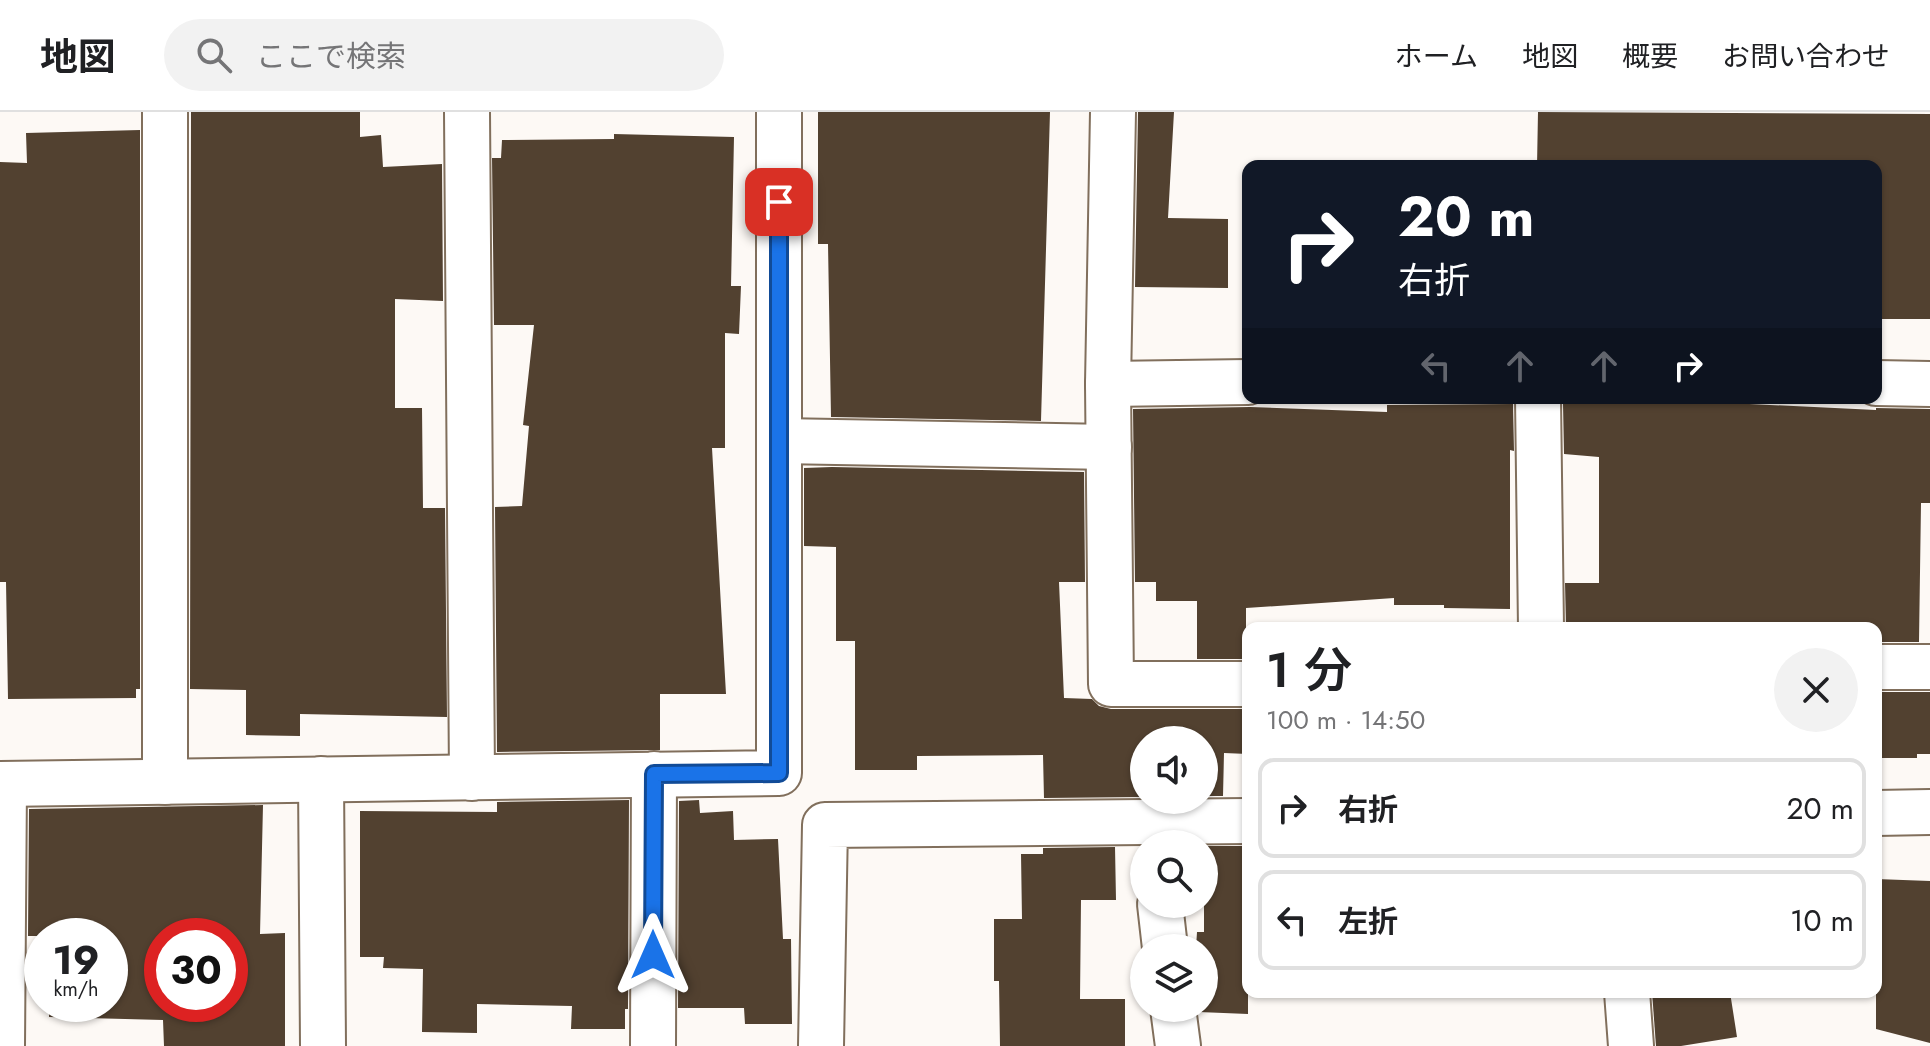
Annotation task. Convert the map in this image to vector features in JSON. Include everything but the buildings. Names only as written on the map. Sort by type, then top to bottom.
[{"type":"street","points":[[165,112],[165,782]]},
{"type":"street","points":[[467,112],[472,778]]},
{"type":"street","points":[[2,1046],[2,784],[779,773],[779,112]]},
{"type":"street","points":[[1113,112],[1108,384],[1111,684],[1242,684]]},
{"type":"street","points":[[1108,384],[1242,382]]},
{"type":"street","points":[[1882,383],[1930,384]]},
{"type":"street","points":[[1538,404],[1541,622]]},
{"type":"street","points":[[780,441],[1109,447]]},
{"type":"street","points":[[1882,667],[1930,667]]},
{"type":"street","points":[[653,1046],[654,774]]},
{"type":"street","points":[[321,779],[323,1046]]},
{"type":"street","points":[[1882,813],[1930,812]]},
{"type":"street","points":[[1175,830],[1242,822]]},
{"type":"street","points":[[821,1046],[825,825],[1130,832]]},
{"type":"street","points":[[1627,998],[1631,1046]]},
{"type":"street","points":[[1175,1022],[1178,1046]]},
{"type":"route","points":[[653,955],[654,774],[779,773],[779,202]]}]
